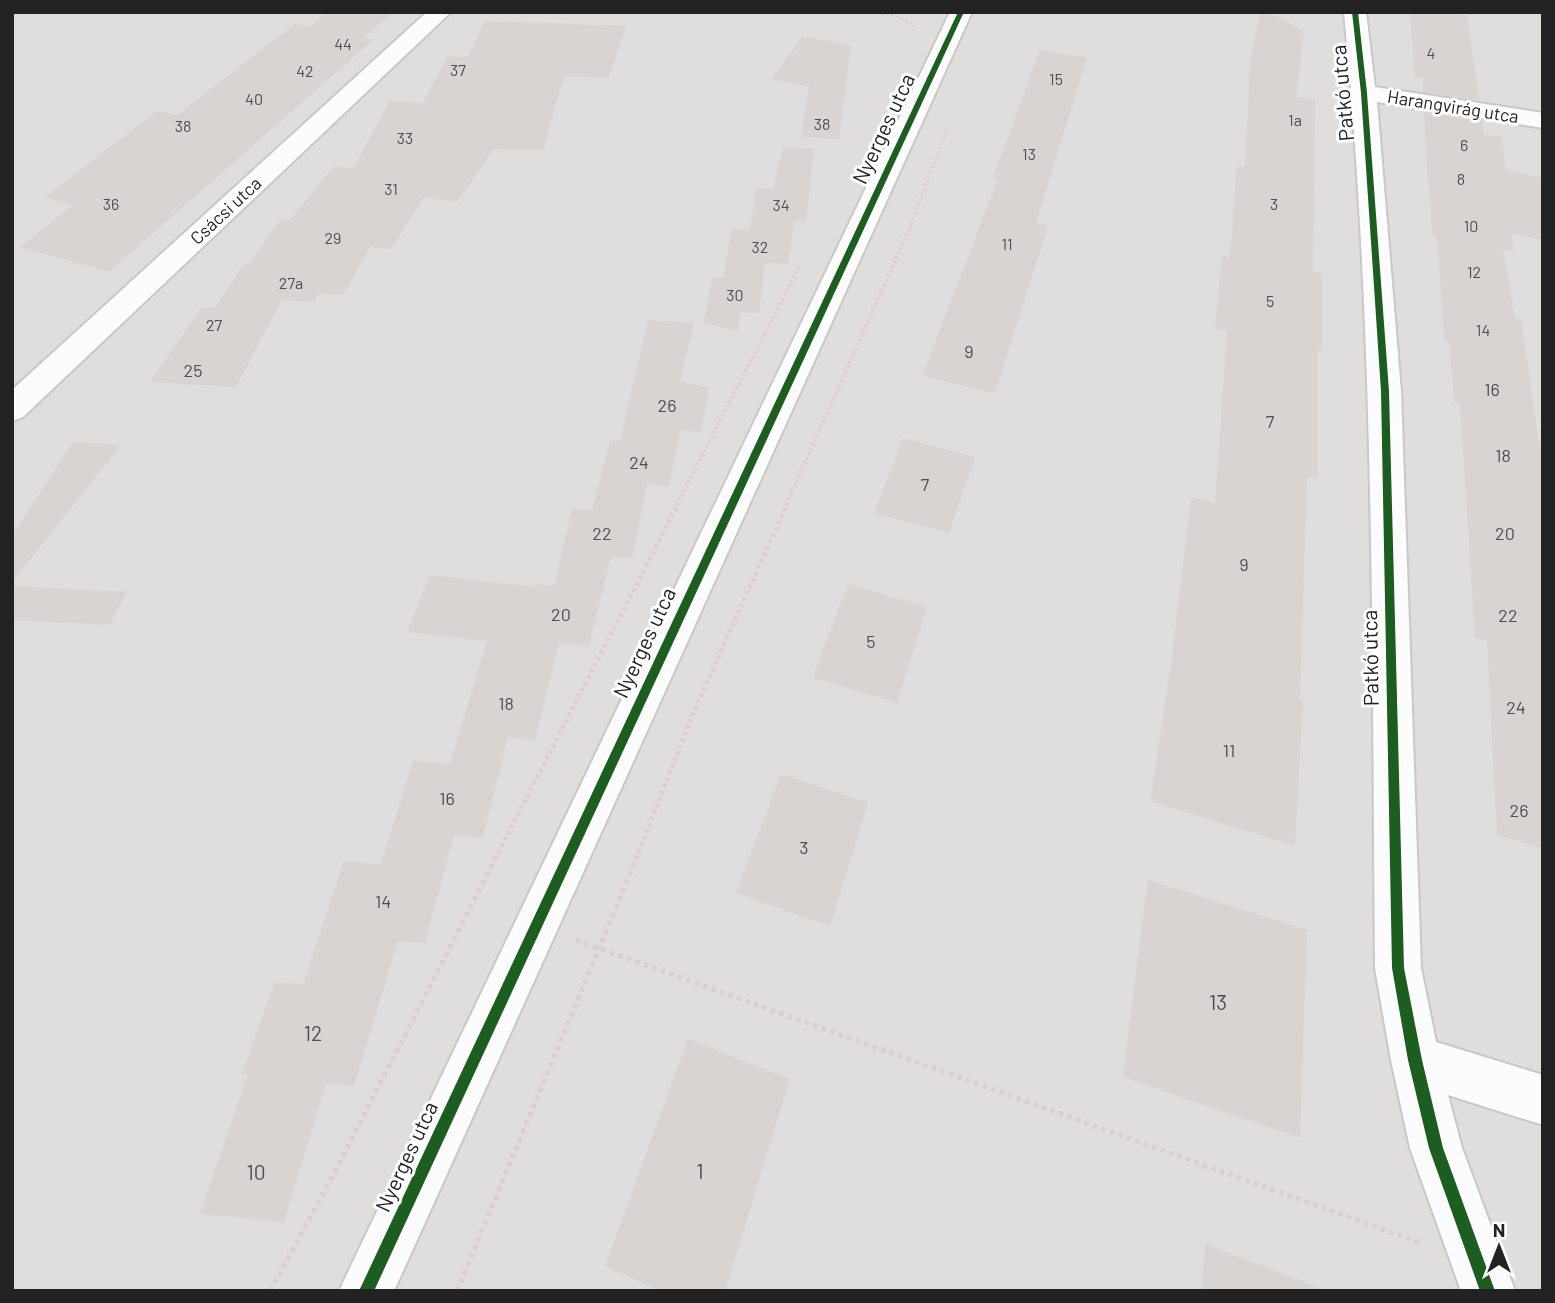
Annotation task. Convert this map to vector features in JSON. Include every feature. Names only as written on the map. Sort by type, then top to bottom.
[{"type":"street","name":"Csácsi utca","points":[[12,409],[440,12]]},
{"type":"street","name":"Nyerges utca","points":[[366,1291],[961,12]]},
{"type":"street","name":"Patkó utca","points":[[1355,12],[1364,93],[1385,391],[1398,968],[1415,1060],[1436,1148],[1483,1277]]},
{"type":"street","name":"Harangvirág utca","points":[[1364,93],[1543,121]]},
{"type":"street","points":[[1415,1060],[1543,1100]]},
{"type":"path","points":[[841,12],[901,17],[912,23],[916,29]]},
{"type":"path","points":[[457,1291],[601,949],[694,711],[907,236],[951,120]]},
{"type":"path","points":[[270,1291],[336,1170],[805,255]]},
{"type":"path","points":[[535,926],[1483,1277]]},
{"type":"shaded area","points":[[12,12],[1543,12],[1543,1291],[12,1291]]},
{"type":"building","points":[[328,12],[393,12],[363,38],[373,40],[109,272],[20,247],[73,205],[45,197],[157,111],[177,115],[295,24],[310,27]]},
{"type":"building","points":[[1260,12],[1267,12],[1304,31],[1296,97],[1315,100],[1313,272],[1322,274],[1322,350],[1318,349],[1318,479],[1307,476],[1300,700],[1303,701],[1295,846],[1150,801],[1171,665],[1191,497],[1215,503],[1227,331],[1215,329],[1222,255],[1230,257],[1237,166],[1245,167],[1250,64]]},
{"type":"building","points":[[1410,12],[1467,15],[1479,100],[1423,92],[1423,78],[1415,77]]},
{"type":"building","points":[[485,21],[626,26],[609,78],[564,76],[543,150],[494,149],[457,202],[424,197],[391,249],[370,247],[343,295],[319,293],[314,302],[282,300],[236,387],[150,382],[202,307],[215,308],[243,265],[248,265],[280,220],[289,221],[334,166],[353,169],[390,101],[423,103],[448,56],[468,57]]},
{"type":"building","points":[[803,36],[851,46],[839,139],[801,137],[809,87],[771,79]]},
{"type":"building","points":[[1040,50],[1087,58],[1036,223],[1048,226],[995,393],[922,376],[998,179],[993,178]]},
{"type":"building","points":[[1424,112],[1482,121],[1484,134],[1502,137],[1506,170],[1543,178],[1543,240],[1512,234],[1514,251],[1503,249],[1515,318],[1521,319],[1539,444],[1543,444],[1543,848],[1497,835],[1487,640],[1475,637],[1460,403],[1454,402],[1449,341],[1444,340],[1439,261],[1436,236],[1432,235]]},
{"type":"building","points":[[783,147],[814,149],[806,222],[794,221],[788,264],[765,263],[759,313],[741,312],[738,331],[704,323],[712,277],[723,278],[732,229],[750,230],[756,188],[773,189]]},
{"type":"building","points":[[648,320],[694,323],[680,381],[709,388],[701,432],[680,430],[669,486],[647,484],[632,558],[611,557],[589,646],[559,643],[535,740],[508,737],[483,838],[454,835],[425,943],[398,941],[354,1086],[326,1083],[284,1222],[200,1214],[248,1074],[242,1074],[275,982],[303,985],[344,861],[381,864],[413,761],[450,764],[487,641],[407,632],[430,575],[534,587],[535,584],[554,586],[572,509],[592,510],[610,441],[620,441]]},
{"type":"building","points":[[903,438],[975,457],[949,533],[874,513]]},
{"type":"building","points":[[73,442],[121,445],[12,582],[12,536]]},
{"type":"building","points":[[848,584],[927,607],[897,703],[813,677]]},
{"type":"building","points":[[12,586],[127,592],[110,625],[12,620]]},
{"type":"building","points":[[781,774],[868,803],[830,926],[736,893]]},
{"type":"building","points":[[1148,880],[1307,930],[1300,1138],[1123,1077]]},
{"type":"building","points":[[688,1039],[790,1079],[725,1291],[661,1291],[605,1266]]},
{"type":"building","points":[[1205,1244],[1320,1288],[1319,1291],[1201,1291]]},
{"type":"cycle path","points":[[366,1291],[961,12]]},
{"type":"cycle path","points":[[1355,12],[1364,93],[1385,391],[1398,968],[1415,1060],[1436,1148],[1488,1291]]}]
